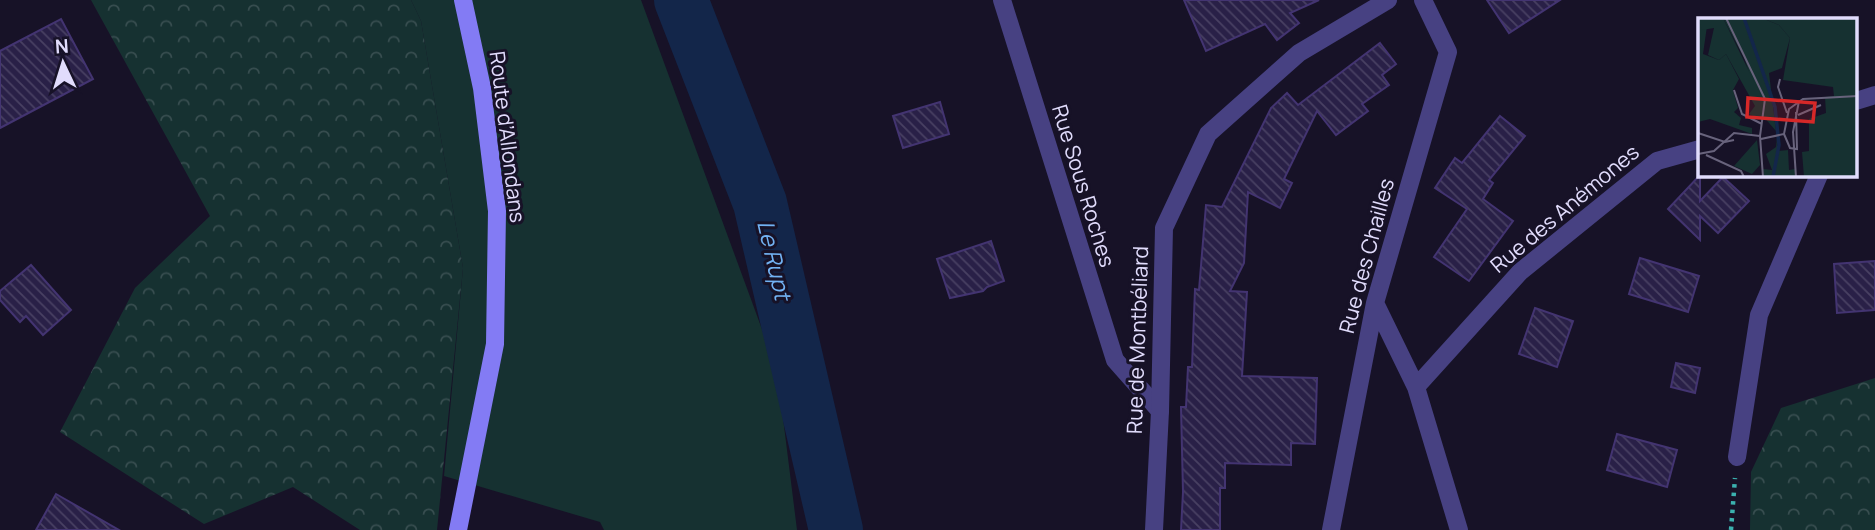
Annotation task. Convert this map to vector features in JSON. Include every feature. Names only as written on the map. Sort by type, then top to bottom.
[{"type":"main road","name":"Route d’Allondans","points":[[458,530],[495,344],[497,211],[482,88],[463,0]]},
{"type":"street","name":"Rue Sous Roches","points":[[1002,0],[1115,360],[1160,411]]},
{"type":"street","name":"Rue de Montbéliard","points":[[1154,530],[1164,228],[1208,134],[1299,53],[1388,0]]},
{"type":"street","name":"Rue des Chailles","points":[[1331,530],[1375,303],[1448,52],[1423,0]]},
{"type":"street","points":[[1857,101],[1875,95]]},
{"type":"street","name":"Rue des Anémones","points":[[1416,387],[1520,272],[1657,161],[1698,150]]},
{"type":"street","points":[[1737,457],[1759,315],[1818,177]]},
{"type":"street","points":[[1375,303],[1416,387],[1459,530]]},
{"type":"path","points":[[1731,530],[1737,457]]},
{"type":"green space","points":[[91,0],[411,0],[421,21],[463,268],[437,530],[360,530],[293,487],[204,524],[60,432],[135,288],[210,216]]},
{"type":"green space","points":[[411,0],[641,0],[777,370],[797,530],[604,530],[600,522],[444,476],[463,268],[421,21]]},
{"type":"green space","points":[[1875,378],[1875,530],[1750,530],[1751,472],[1781,408]]},
{"type":"building","points":[[1184,0],[1319,0],[1290,13],[1299,23],[1277,40],[1265,24],[1206,51]]},
{"type":"building","points":[[1487,0],[1560,0],[1509,33]]},
{"type":"building","points":[[61,19],[93,79],[0,128],[0,51]]},
{"type":"building","points":[[1380,43],[1396,64],[1382,75],[1389,85],[1362,104],[1368,111],[1336,135],[1317,111],[1284,179],[1292,183],[1280,208],[1248,192],[1244,263],[1230,291],[1247,292],[1242,376],[1317,378],[1315,444],[1291,443],[1291,465],[1225,463],[1225,488],[1220,488],[1220,530],[1181,530],[1181,407],[1186,407],[1188,367],[1192,367],[1195,289],[1199,290],[1206,205],[1222,207],[1271,108],[1287,93],[1298,105]]},
{"type":"building","points":[[940,102],[949,134],[903,148],[893,116]]},
{"type":"building","points":[[1500,116],[1525,136],[1489,180],[1493,183],[1483,199],[1513,221],[1469,281],[1434,257],[1467,209],[1435,188],[1455,158],[1462,163]]},
{"type":"building","points":[[1698,177],[1700,201],[1723,177],[1749,201],[1718,233],[1700,216],[1700,240],[1668,209]]},
{"type":"building","points":[[991,241],[1004,281],[983,291],[950,298],[937,259]]},
{"type":"building","points":[[1640,258],[1699,276],[1688,312],[1629,294]]},
{"type":"building","points":[[1875,261],[1875,310],[1837,313],[1834,264]]},
{"type":"building","points":[[31,265],[71,310],[43,335],[26,316],[20,322],[0,300],[0,291]]},
{"type":"building","points":[[1535,308],[1573,321],[1557,367],[1519,354]]},
{"type":"building","points":[[1676,363],[1700,368],[1695,393],[1671,387]]},
{"type":"building","points":[[1617,434],[1677,450],[1667,487],[1607,470]]},
{"type":"building","points":[[56,494],[119,530],[36,530]]},
{"type":"waterway","name":"Le Rupt","points":[[681,0],[760,203],[836,530]]}]
